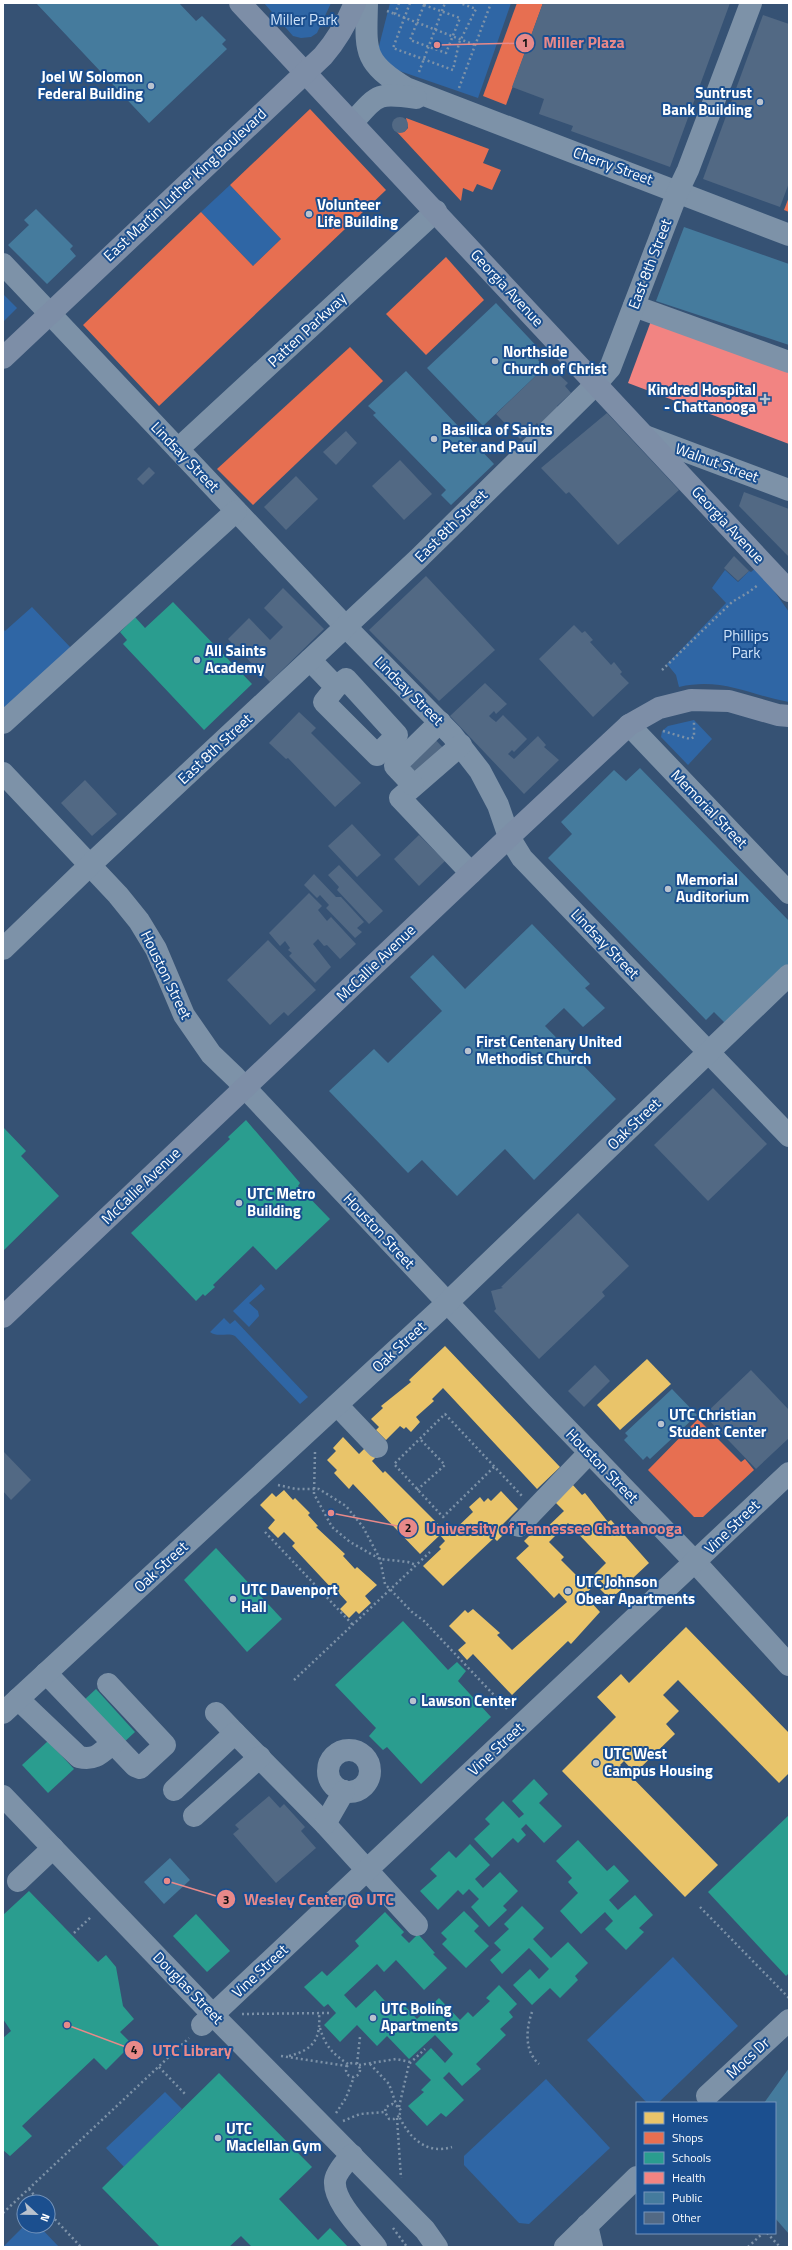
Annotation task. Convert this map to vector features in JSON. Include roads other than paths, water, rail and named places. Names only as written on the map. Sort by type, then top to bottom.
[{"type":"main road","name":"Georgia Avenue","points":[[240,3],[353,122],[789,591]]},
{"type":"main road","name":"East Martin Luther King Boulevard","points":[[3,358],[332,46],[348,19],[355,3]]},
{"type":"main road","name":"McCallie Avenue","points":[[3,1317],[629,725],[659,708],[691,700],[729,701],[778,715],[789,716]]},
{"type":"street","name":"Cherry Street","points":[[366,3],[366,46],[375,66],[385,76],[406,88],[789,234]]},
{"type":"street","name":"East 8th Street","points":[[3,949],[90,865],[346,627],[596,384],[610,368],[678,191],[688,170],[751,3]]},
{"type":"street","name":"Cherry Street","points":[[353,122],[369,102],[384,95],[435,100]]},
{"type":"street","name":"Patten Parkway","points":[[178,449],[436,211]]},
{"type":"street","name":"Lindsay Street","points":[[3,264],[346,627],[461,745],[480,771],[498,805],[509,837],[522,858],[789,1136]]},
{"type":"street","points":[[634,306],[789,362]]},
{"type":"street","name":"Walnut Street","points":[[645,436],[789,490]]},
{"type":"street","points":[[688,483],[684,464],[689,456],[696,455]]},
{"type":"street","points":[[3,723],[236,511]]},
{"type":"street","points":[[310,660],[336,687]]},
{"type":"street","points":[[413,786],[394,766],[440,722]]},
{"type":"street","name":"Memorial Street","points":[[629,725],[789,893]]},
{"type":"street","points":[[461,745],[400,798],[471,873]]},
{"type":"street","name":"Houston Street","points":[[3,773],[90,865],[139,921],[156,949],[184,1014],[211,1054],[695,1562],[789,1665]]},
{"type":"street","name":"Oak Street","points":[[11,1706],[447,1303],[789,974]]},
{"type":"street","points":[[337,1405],[377,1447]]},
{"type":"street","points":[[519,1526],[590,1453]]},
{"type":"street","name":"Vine Street","points":[[208,2020],[789,1473]]},
{"type":"street","points":[[46,1673],[135,1766],[140,1768],[165,1745],[108,1684]]},
{"type":"street","points":[[11,1706],[79,1757],[89,1759],[99,1755],[113,1743]]},
{"type":"street","points":[[216,1713],[325,1824],[417,1925]]},
{"type":"street","points":[[174,1790],[235,1733]]},
{"type":"street","points":[[194,1816],[260,1757]]},
{"type":"street","points":[[325,1824],[344,1791]]},
{"type":"street","name":"Douglas Street","points":[[3,1796],[53,1848],[208,2020],[352,2155],[430,2238],[450,2247]]},
{"type":"street","points":[[18,1881],[53,1848]]},
{"type":"street","name":"Mocs Dr","points":[[707,2096],[789,2020]]},
{"type":"street","points":[[352,2155],[343,2166],[335,2181],[338,2199],[376,2247]]},
{"type":"street","points":[[565,2247],[636,2178]]},
{"type":"street","points":[[587,2225],[592,2247]]},
{"type":"place","name":"Miller Plaza","points":[[437,45]]},
{"type":"place","name":"Joel W Solomon Federal Building","points":[[151,86]]},
{"type":"place","name":"Suntrust Bank Building","points":[[760,102]]},
{"type":"place","name":"Volunteer Life Building","points":[[309,214]]},
{"type":"place","name":"Northside Church of Christ","points":[[495,361]]},
{"type":"place","name":"Kindred Hospital - Chattanooga","points":[[765,399]]},
{"type":"place","name":"Basilica of Saints Peter and Paul","points":[[434,439]]},
{"type":"place","name":"All Saints Academy","points":[[197,660]]},
{"type":"place","name":"Memorial Auditorium","points":[[668,889]]},
{"type":"place","name":"First Centenary United Methodist Church","points":[[468,1051]]},
{"type":"place","name":"UTC Metro Building","points":[[239,1203]]},
{"type":"place","name":"UTC Christian Student Center","points":[[661,1424]]},
{"type":"place","name":"University of Tennessee Chattanooga","points":[[331,1513]]},
{"type":"place","name":"UTC Johnson Obear Apartments","points":[[568,1591]]},
{"type":"place","name":"UTC Davenport Hall","points":[[233,1599]]},
{"type":"place","name":"Lawson Center","points":[[413,1701]]},
{"type":"place","name":"UTC West Campus Housing","points":[[596,1763]]},
{"type":"place","name":"Wesley Center @ UTC","points":[[167,1881]]},
{"type":"place","name":"UTC Boling Apartments","points":[[373,2018]]},
{"type":"place","name":"UTC Library","points":[[67,2025]]},
{"type":"place","name":"UTC Maclellan Gym","points":[[218,2138]]},
{"type":"park label","name":"Miller Park","points":[[304,20]]},
{"type":"park label","name":"Phillips Park","points":[[746,644]]}]
